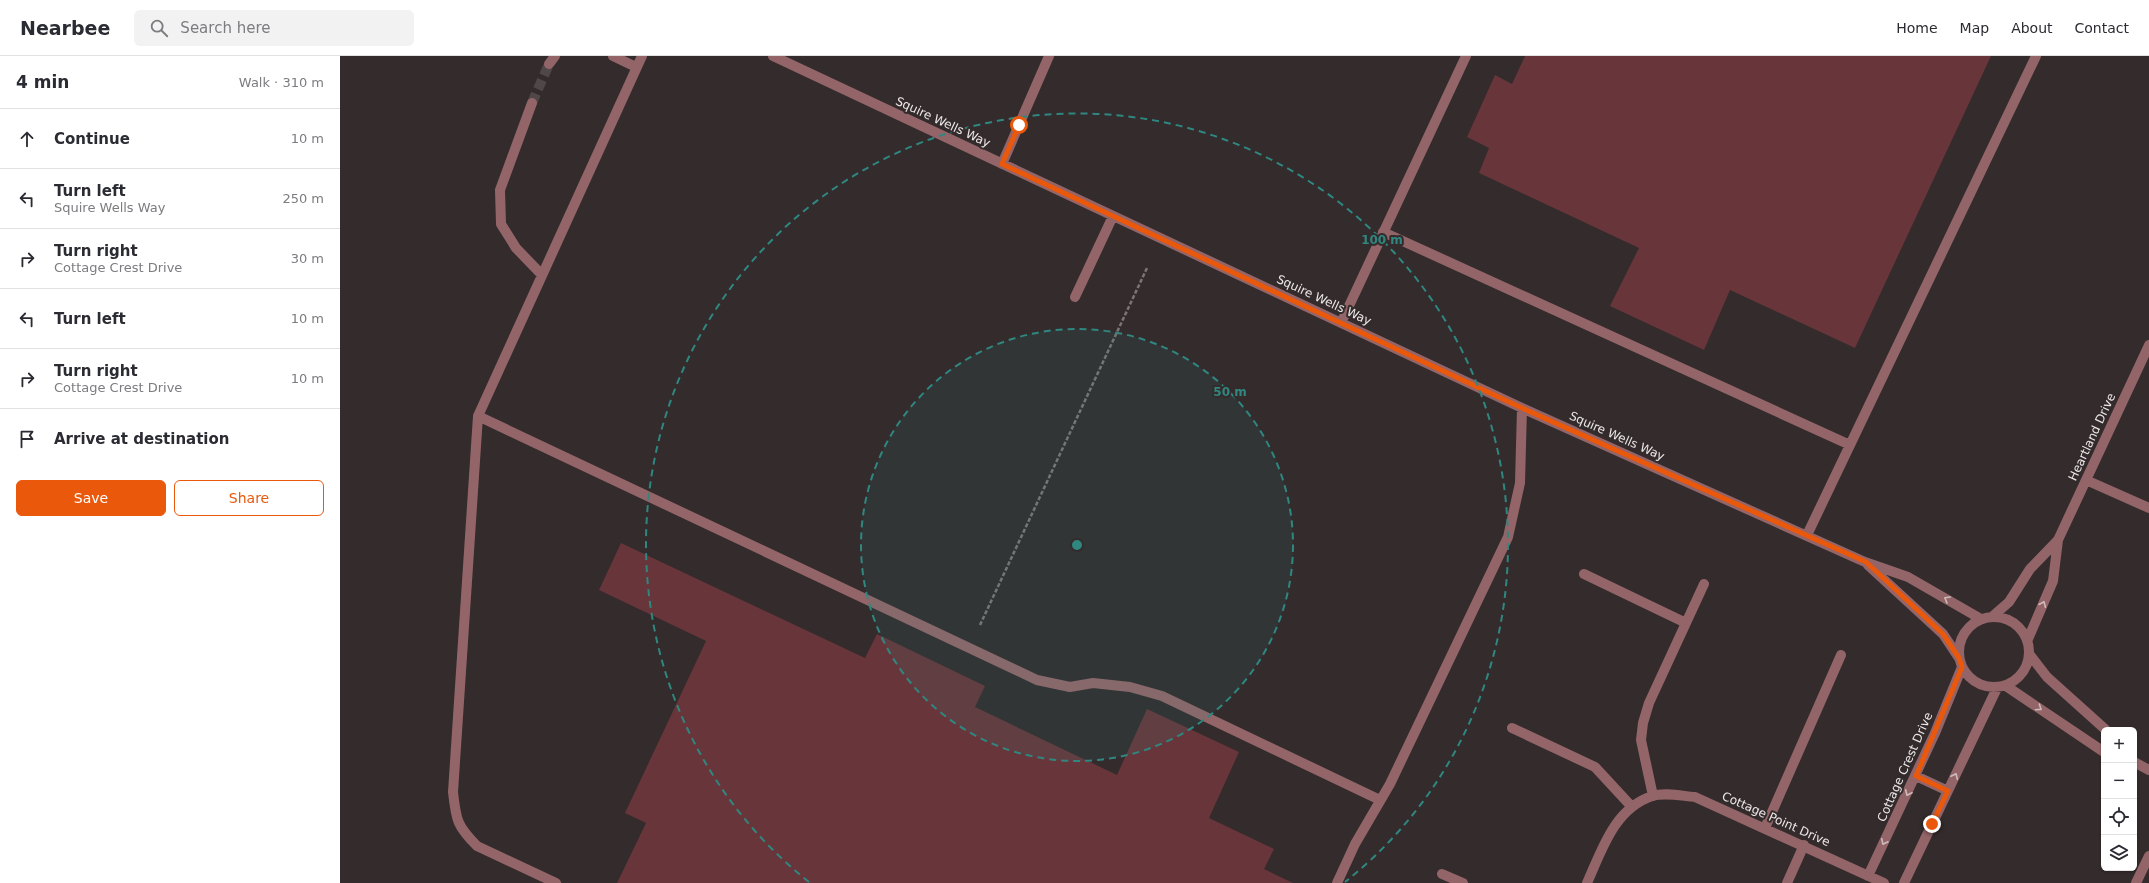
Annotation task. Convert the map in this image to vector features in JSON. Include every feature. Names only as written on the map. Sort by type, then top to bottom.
[{"type":"street","points":[[549,64],[556,56]]},
{"type":"street","points":[[613,56],[636,67]]},
{"type":"street","points":[[556,883],[477,846],[467,836],[456,818],[453,792],[478,416],[642,56]]},
{"type":"street","name":"Squire Wells Way","points":[[773,56],[1522,408],[1808,534],[1866,562],[1908,577],[1981,619]]},
{"type":"street","points":[[1002,164],[1049,56]]},
{"type":"street","points":[[1341,323],[1466,56]]},
{"type":"street","points":[[1808,534],[2036,56]]},
{"type":"street","points":[[532,103],[500,190],[500,224],[516,248],[542,275]]},
{"type":"street","points":[[1075,297],[1113,216]]},
{"type":"street","points":[[1383,232],[1850,445]]},
{"type":"street","name":"Heartland Drive","points":[[2028,640],[2053,581],[2058,540],[2149,345]]},
{"type":"street","points":[[1337,883],[1354,844],[1390,784],[1508,536],[1520,483],[1522,408]]},
{"type":"street","points":[[478,416],[1037,680],[1070,687],[1094,683],[1130,687],[1162,696],[1380,800]]},
{"type":"street","points":[[2086,480],[2149,508]]},
{"type":"street","name":"Heartland Drive","points":[[1993,616],[2008,602],[2030,569],[2058,540]]},
{"type":"street","name":"Squire Wells Way","points":[[1866,562],[1943,634],[1960,662]]},
{"type":"street","points":[[1584,574],[1686,623]]},
{"type":"street","points":[[1653,796],[1640,740],[1642,723],[1649,703],[1704,584]]},
{"type":"street","points":[[1904,883],[1948,791],[2002,687],[2018,679],[2026,669],[2030,655],[2028,640],[2020,627],[2008,619],[1993,616],[1981,619],[1971,625],[1963,634],[1959,646],[1960,662],[1970,679],[1983,686],[2002,687],[2101,750]]},
{"type":"street","points":[[2030,655],[2047,677],[2103,727]]},
{"type":"street","points":[[1766,828],[1841,656]]},
{"type":"street","name":"Cottage Crest Drive","points":[[1868,876],[1916,776],[1960,662]]},
{"type":"street","points":[[1512,728],[1594,767],[1632,807]]},
{"type":"street","points":[[2136,763],[2149,770]]},
{"type":"street","points":[[1916,776],[1948,791]]},
{"type":"street","name":"Cottage Point Drive","points":[[1587,883],[1613,826],[1632,807],[1653,796],[1674,795],[1695,798],[1804,845],[1884,883]]},
{"type":"street","points":[[1787,883],[1804,845]]},
{"type":"street","points":[[2136,883],[2149,856]]},
{"type":"street","points":[[1442,874],[1463,883]]},
{"type":"path","points":[[980,625],[1147,268]]},
{"type":"building","points":[[1525,56],[1991,56],[1855,348],[1730,290],[1704,350],[1610,306],[1639,248],[1479,173],[1489,148],[1467,137],[1495,75],[1512,84]]},
{"type":"building","points":[[621,543],[865,658],[877,634],[985,686],[975,707],[1117,775],[1147,709],[1239,752],[1209,818],[1274,849],[1264,869],[1293,883],[617,883],[646,823],[625,813],[706,641],[599,590]]},
{"type":"tunnel","points":[[532,103],[549,64]]},
{"type":"route","points":[[1019,125],[1002,164],[1522,408],[1808,534],[1866,562],[1943,634],[1959,658],[1962,667],[1916,776],[1948,791],[1932,824]]}]
